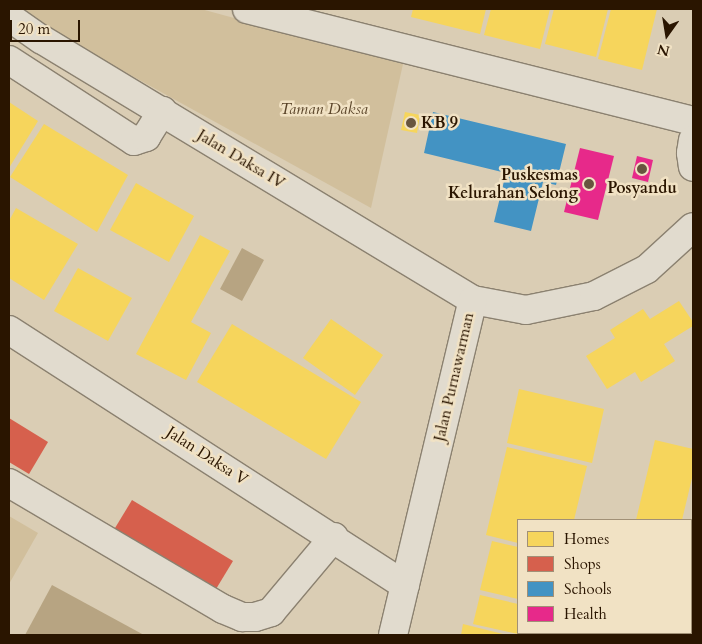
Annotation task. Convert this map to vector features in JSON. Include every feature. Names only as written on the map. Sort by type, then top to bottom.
[{"type":"street","points":[[247,9],[693,121]]},
{"type":"street","name":"Jalan Daksa IV","points":[[9,17],[41,39],[473,300]]},
{"type":"street","points":[[9,60],[134,141],[146,137],[162,111]]},
{"type":"street","points":[[693,140],[691,153],[693,167]]},
{"type":"street","name":"Jalan Purnawarman","points":[[392,635],[473,300],[526,310],[594,296],[647,269],[693,226]]},
{"type":"street","name":"Jalan Daksa V","points":[[9,330],[334,537],[405,585]]},
{"type":"street","points":[[9,483],[223,609],[242,617],[255,617],[271,612],[334,537]]},
{"type":"green space","name":"Taman Daksa","points":[[11,9],[201,9],[403,64],[371,208]]},
{"type":"green space","points":[[9,516],[38,533],[9,584]]},
{"type":"shaded area","points":[[242,248],[264,260],[242,301],[220,289]]},
{"type":"shaded area","points":[[52,585],[144,635],[25,635]]},
{"type":"building: Homes","points":[[413,9],[486,9],[480,34],[411,17]]},
{"type":"building: Homes","points":[[491,9],[550,9],[540,49],[484,35]]},
{"type":"building: Homes","points":[[554,9],[608,9],[596,57],[545,44]]},
{"type":"building: Homes","points":[[611,9],[657,9],[642,70],[598,59]]},
{"type":"building: Homes","points":[[9,102],[38,121],[9,168]]},
{"type":"building: Homes","name":"KB 9","points":[[405,112],[420,115],[417,133],[401,130]]},
{"type":"building: Homes","points":[[44,124],[128,175],[97,232],[10,177]]},
{"type":"building: Homes","points":[[136,183],[194,216],[169,262],[110,230]]},
{"type":"building: Homes","points":[[16,208],[78,244],[44,300],[9,278],[9,221]]},
{"type":"building: Homes","points":[[200,235],[230,251],[191,322],[211,333],[186,380],[136,354]]},
{"type":"building: Homes","points":[[78,268],[132,298],[108,341],[54,311]]},
{"type":"building: Homes","points":[[679,301],[693,322],[693,326],[664,344],[675,361],[641,382],[635,372],[607,389],[586,356],[615,338],[610,330],[643,309],[650,319]]},
{"type":"building: Homes","points":[[331,319],[383,355],[355,395],[303,358]]},
{"type":"building: Homes","points":[[232,324],[361,402],[326,459],[197,382]]},
{"type":"building: Homes","points":[[519,389],[604,409],[592,463],[507,443]]},
{"type":"building: Homes","points":[[655,440],[693,449],[693,474],[682,519],[636,519]]},
{"type":"building: Homes","points":[[507,447],[587,466],[574,519],[517,519],[517,543],[486,535]]},
{"type":"building: Homes","points":[[492,541],[517,547],[517,599],[480,590]]},
{"type":"building: Homes","points":[[480,595],[517,604],[517,634],[473,624]]},
{"type":"building: Homes","points":[[463,624],[507,635],[461,635]]},
{"type":"building: Homes","points":[[604,634],[650,634],[650,635]]},
{"type":"building: Shops","points":[[9,418],[48,442],[29,474],[9,462]]},
{"type":"building: Shops","points":[[132,500],[233,561],[213,594],[112,533]]},
{"type":"building: Schools","points":[[433,112],[566,144],[556,185],[543,182],[531,231],[494,222],[506,173],[424,153]]},
{"type":"building: Health","name":"Puskesmas Kelurahan Selong","points":[[580,148],[614,156],[598,220],[564,212]]},
{"type":"building: Health","name":"Posyandu","points":[[637,156],[653,160],[648,182],[632,178]]},
{"type":"place","name":"KB 9","points":[[411,123]]},
{"type":"place","name":"Posyandu","points":[[642,169]]},
{"type":"place","name":"Puskesmas Kelurahan Selong","points":[[589,184]]}]
